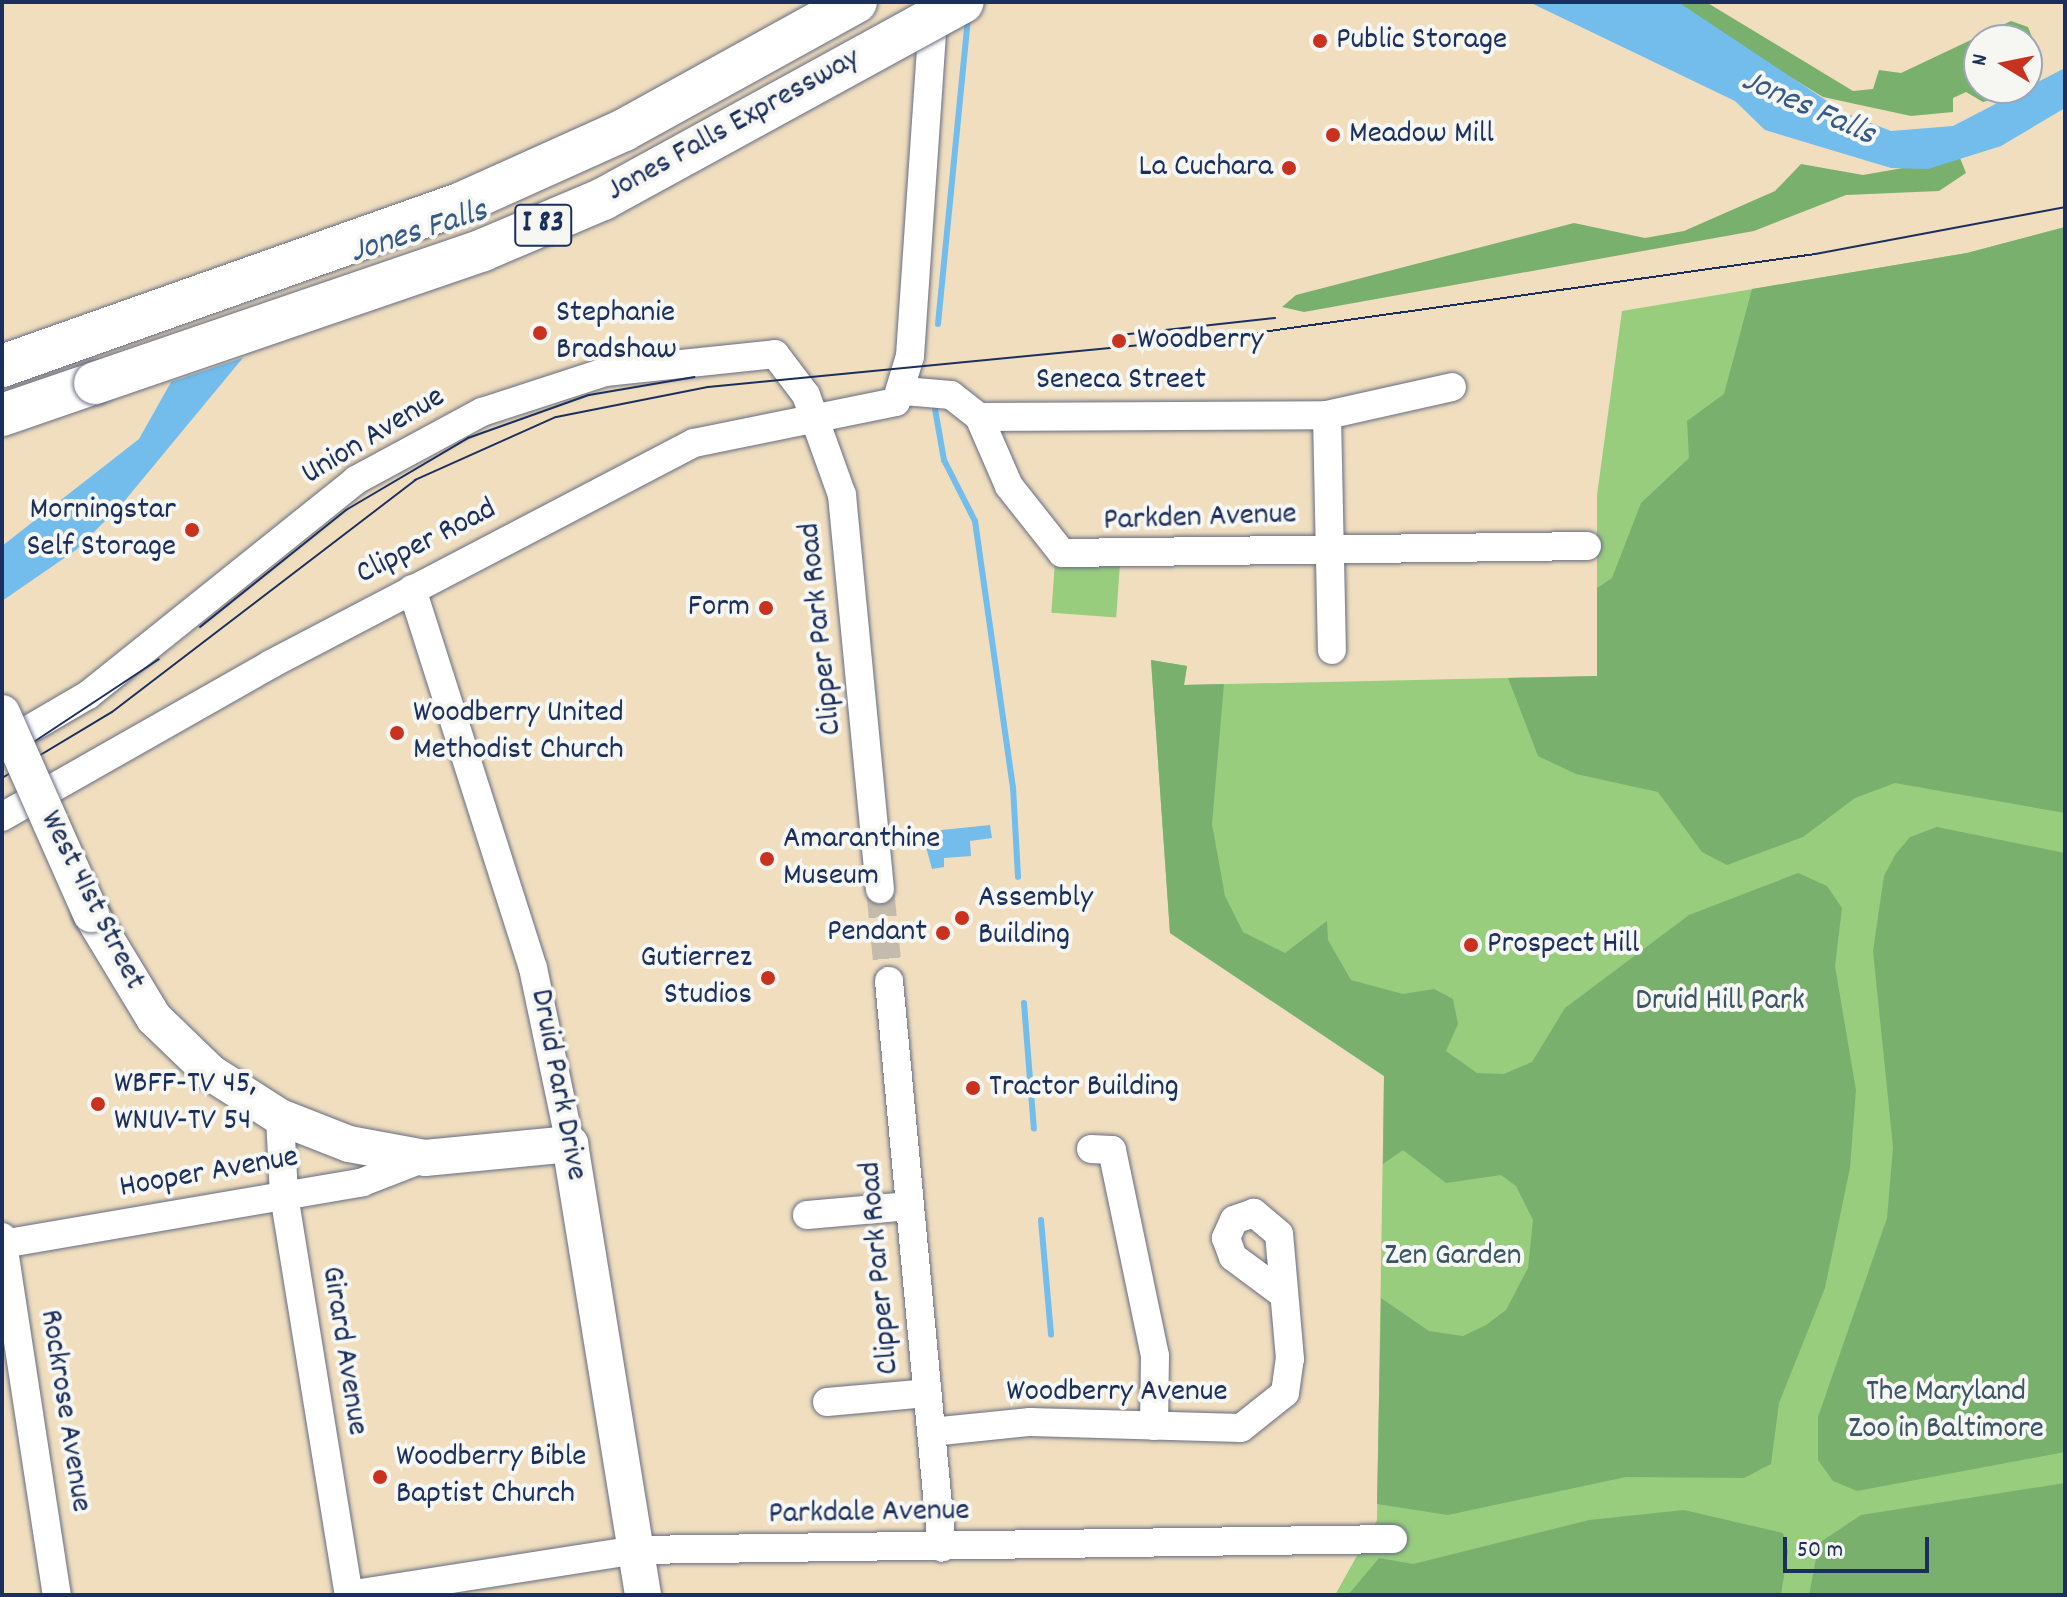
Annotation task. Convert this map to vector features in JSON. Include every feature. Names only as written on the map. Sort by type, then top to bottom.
[{"type":"highway","name":"Jones Falls Expressway","points":[[2,366],[464,202],[624,130],[856,2]]},
{"type":"highway","name":"Jones Falls Expressway","points":[[2,415],[483,250],[590,205],[963,2]]},
{"type":"main road","name":"West 41st Street","points":[[2,713],[91,914],[154,1018],[211,1073],[280,1117],[349,1144],[425,1158],[570,1144]]},
{"type":"main road","name":"Druid Park Drive","points":[[570,1144],[643,1595]]},
{"type":"street","points":[[934,2],[928,78],[924,391],[979,417]]},
{"type":"street","name":"Union Avenue","points":[[2,745],[88,695],[356,480],[531,392],[605,372],[775,354],[798,378],[812,416]]},
{"type":"street","name":"Seneca Street","points":[[979,417],[1327,415],[1452,387]]},
{"type":"street","name":"Clipper Road","points":[[2,817],[412,589],[694,443],[812,416],[886,407],[924,391]]},
{"type":"street","points":[[1327,415],[1332,650]]},
{"type":"street","name":"Clipper Park Road","points":[[812,416],[835,466],[846,522],[880,889]]},
{"type":"street","name":"Parkden Avenue","points":[[979,417],[1009,486],[1038,532],[1062,553],[1587,546]]},
{"type":"street","name":"Druid Park Drive","points":[[412,589],[533,968],[570,1144]]},
{"type":"street","name":"Clipper Park Road","points":[[889,981],[942,1548]]},
{"type":"street","name":"Girard Avenue","points":[[280,1117],[284,1195],[349,1595]]},
{"type":"street","points":[[1091,1149],[1112,1150],[1157,1372],[1154,1426]]},
{"type":"street","name":"Hooper Avenue","points":[[3,1242],[363,1182],[425,1158]]},
{"type":"street","points":[[807,1215],[910,1206]]},
{"type":"street","name":"Rockrose Avenue","points":[[3,1242],[57,1595]]},
{"type":"street","name":"Woodberry Avenue","points":[[931,1432],[1030,1422],[1241,1428],[1273,1408],[1289,1375],[1283,1294]]},
{"type":"street","points":[[827,1402],[927,1393]]},
{"type":"street","name":"Parkdale Avenue","points":[[349,1595],[636,1550],[942,1548],[1393,1539]]},
{"type":"green space","points":[[1667,2],[1706,2],[1853,91],[1873,89],[1879,70],[1901,73],[1963,44],[1963,93],[1953,98],[1953,112],[1911,116],[1823,97]]},
{"type":"green space","points":[[1960,158],[1966,173],[1939,191],[1846,195],[1754,231],[1304,312],[1282,307],[1296,295],[1574,223],[1645,238],[1684,231],[1775,191],[1801,164],[1863,175]]},
{"type":"green space","name":"Druid Hill Park","points":[[2065,227],[2065,1595],[1335,1595],[1377,1520],[1384,1076],[1170,933],[1151,660],[1187,666],[1184,685],[1597,676],[1597,495],[1622,311],[1967,253]]},
{"type":"green space","points":[[2065,227],[2065,813],[1895,783],[1855,798],[1803,837],[1727,865],[1702,852],[1658,792],[1576,774],[1538,756],[1508,678],[1597,676],[1597,588],[1612,578],[1641,503],[1689,458],[1687,421],[1724,394],[1752,289],[1967,253]]},
{"type":"green space","points":[[1055,561],[1120,566],[1116,617],[1051,613]]},
{"type":"green space","points":[[1151,660],[1187,666],[1184,685],[1224,684],[1212,824],[1225,896],[1243,932],[1285,953],[1327,921],[1328,940],[1351,980],[1403,994],[1434,989],[1453,999],[1458,1024],[1446,1051],[1477,1073],[1504,1074],[1532,1062],[1565,1008],[1689,915],[1798,873],[1827,886],[1842,908],[1835,966],[1856,1090],[1850,1168],[1825,1288],[1779,1403],[1771,1464],[1744,1478],[1626,1477],[1448,1515],[1377,1504],[1381,1298],[1429,1331],[1463,1336],[1486,1325],[1506,1310],[1528,1268],[1533,1220],[1516,1186],[1501,1175],[1446,1183],[1403,1150],[1383,1164],[1384,1076],[1170,933]]},
{"type":"green space","name":"The Maryland Zoo in Baltimore","points":[[1937,827],[2065,853],[2065,1452],[1857,1491],[1833,1481],[1818,1460],[1818,1417],[1887,1218],[1893,1147],[1873,951],[1884,876],[1895,855],[1910,837]]},
{"type":"green space","points":[[2065,1483],[2065,1595],[1809,1595],[1819,1543],[1861,1515]]},
{"type":"green space","points":[[1684,1510],[1783,1533],[1788,1551],[1781,1595],[1348,1595],[1379,1558],[1413,1564],[1589,1520]]},
{"type":"water","name":"Jones Falls","points":[[1529,2],[1678,2],[1845,113],[1891,131],[1953,126],[1995,104],[2043,104],[2043,79],[2065,68],[2065,108],[2001,146],[1928,169],[1891,168],[1765,130],[1735,101]]},
{"type":"water","points":[[256,342],[122,504],[76,550],[2,601],[2,546],[139,439],[179,368]]},
{"type":"water","points":[[990,825],[992,838],[970,841],[971,856],[944,858],[944,867],[932,869],[922,832]]},
{"type":"pier","name":"Jones Falls","points":[[875,2],[966,2],[248,356],[168,383],[187,334],[221,297]]},
{"type":"waterway","points":[[938,324],[968,17]]},
{"type":"waterway","points":[[935,409],[944,460],[975,521],[1013,787],[1018,877]]},
{"type":"waterway","points":[[1024,1003],[1034,1129]]},
{"type":"waterway","points":[[1041,1220],[1051,1335]]},
{"type":"tunnel","points":[[880,889],[889,981]]},
{"type":"tram line","points":[[2,778],[112,712],[415,480],[556,417],[708,387],[1234,336],[1815,254],[2065,207]]},
{"type":"tram line","points":[[1120,335],[1275,318]]},
{"type":"tram line","points":[[200,627],[346,510],[468,438],[589,395],[694,377]]},
{"type":"tram line","points":[[2,763],[159,659]]},
{"type":"place","name":"Public Storage","points":[[1320,41]]},
{"type":"place","name":"Meadow Mill","points":[[1333,135]]},
{"type":"place","name":"La Cuchara","points":[[1289,168]]},
{"type":"place","name":"Stephanie Bradshaw","points":[[540,333]]},
{"type":"place","name":"Woodberry","points":[[1119,341]]},
{"type":"place","name":"Morningstar Self Storage","points":[[192,530]]},
{"type":"place","name":"Form","points":[[766,608]]},
{"type":"place","name":"Woodberry United Methodist Church","points":[[397,733]]},
{"type":"place","name":"Amaranthine Museum","points":[[767,859]]},
{"type":"place","name":"Assembly Building","points":[[962,918]]},
{"type":"place","name":"Pendant","points":[[943,933]]},
{"type":"place","name":"Prospect Hill","points":[[1471,945]]},
{"type":"place","name":"Gutierrez Studios","points":[[768,978]]},
{"type":"place","name":"Tractor Building","points":[[973,1088]]},
{"type":"place","name":"WBFF-TV 45, WNUV-TV 54","points":[[98,1104]]},
{"type":"place","name":"Woodberry Bible Baptist Church","points":[[380,1477]]},
{"type":"park label","name":"Zen Garden","points":[[1453,1257]]}]
